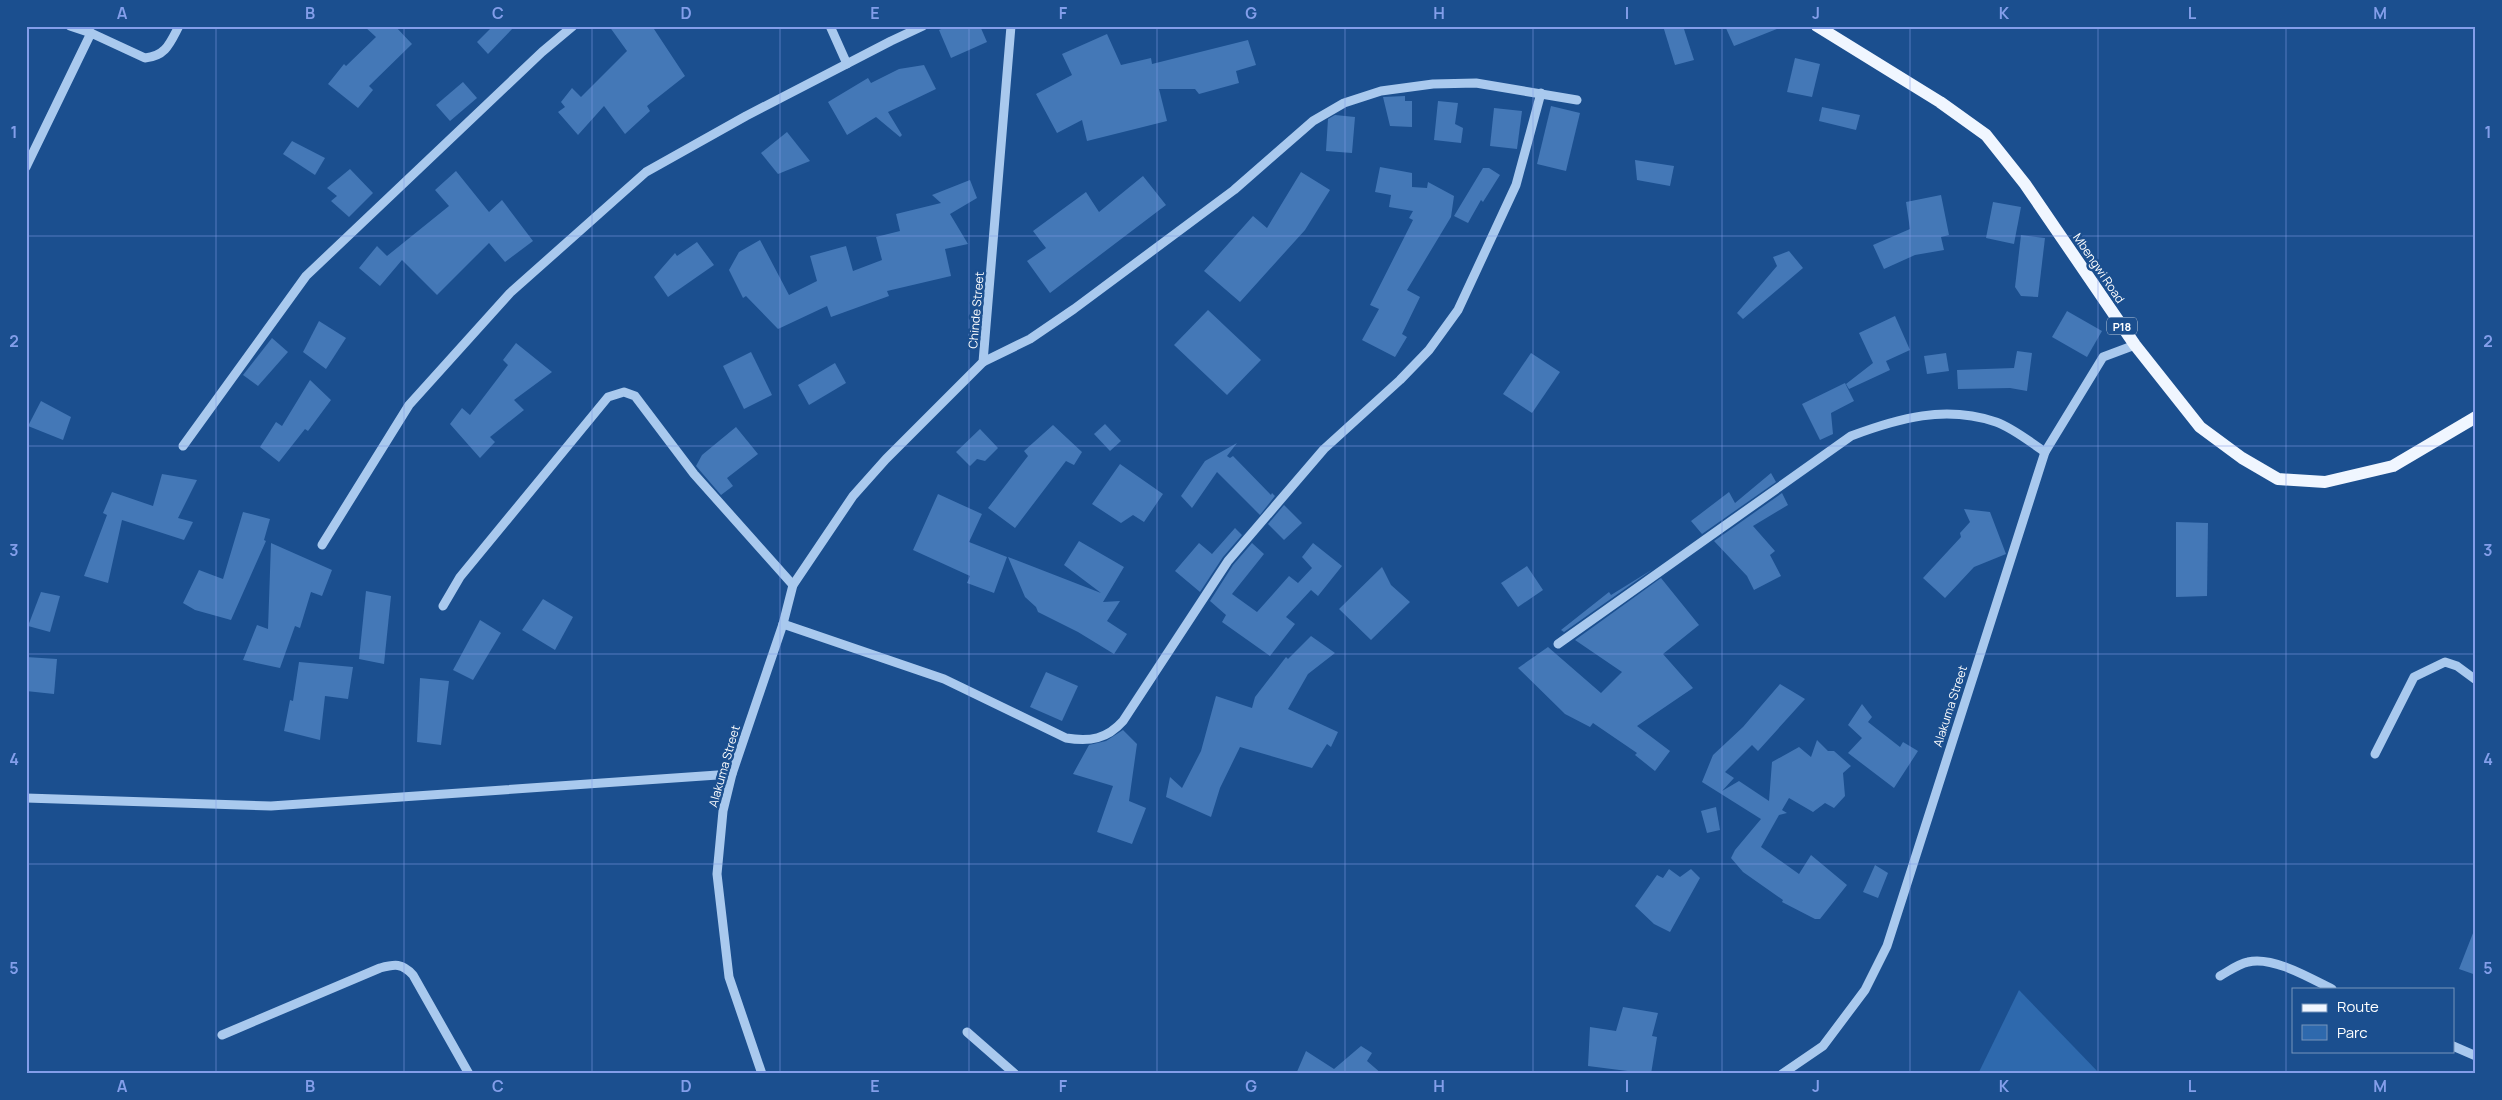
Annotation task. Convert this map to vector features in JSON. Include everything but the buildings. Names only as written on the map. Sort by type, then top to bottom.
[{"type":"main road","name":"Mbengwi Road","points":[[1817,26],[1940,102],[1986,135],[2025,184],[2135,345],[2200,427],[2242,458],[2278,479],[2326,482],[2393,466],[2476,416]]},
{"type":"street","points":[[70,26],[91,33],[145,58],[155,57],[167,50],[179,26]]},
{"type":"street","points":[[183,446],[306,276],[535,58],[573,26]]},
{"type":"street","points":[[830,26],[847,64]]},
{"type":"street","points":[[322,545],[409,405],[510,293],[646,172],[746,116],[923,26]]},
{"type":"street","name":"Chinde Street","points":[[793,585],[853,496],[886,459],[983,362],[1011,26]]},
{"type":"street","points":[[26,167],[91,33]]},
{"type":"street","points":[[983,362],[1030,339],[1074,310],[1234,190],[1313,121],[1344,103],[1381,91],[1433,84],[1476,83],[1578,100]]},
{"type":"street","points":[[783,624],[944,679],[1066,738],[1083,741],[1101,738],[1114,732],[1228,560],[1324,448],[1400,380],[1428,350],[1458,310],[1516,185],[1541,93]]},
{"type":"street","name":"Alakuma Street","points":[[1782,1074],[1822,1046],[1865,990],[1887,946],[2045,452],[2102,356],[2135,345]]},
{"type":"street","points":[[443,606],[460,577],[595,412],[608,397],[624,392],[635,396],[694,474],[793,585]]},
{"type":"street","points":[[1558,644],[1851,436],[1897,419],[1946,412],[1997,422],[2045,452]]},
{"type":"street","name":"Alakuma Street","points":[[762,1074],[729,977],[717,874],[723,811],[732,774],[783,624],[793,585]]},
{"type":"street","points":[[2375,754],[2402,697],[2414,678],[2445,662],[2457,666],[2476,680]]},
{"type":"street","points":[[26,798],[271,806],[732,774]]},
{"type":"street","points":[[2220,976],[2240,964],[2262,961],[2296,972],[2330,988]]},
{"type":"street","points":[[222,1035],[380,968],[395,964],[404,966],[413,974],[469,1074]]},
{"type":"street","points":[[967,1032],[1014,1074]]},
{"type":"street","points":[[2454,1046],[2476,1056]]},
{"type":"green space","points":[[2019,990],[2100,1074],[1978,1074]]}]
